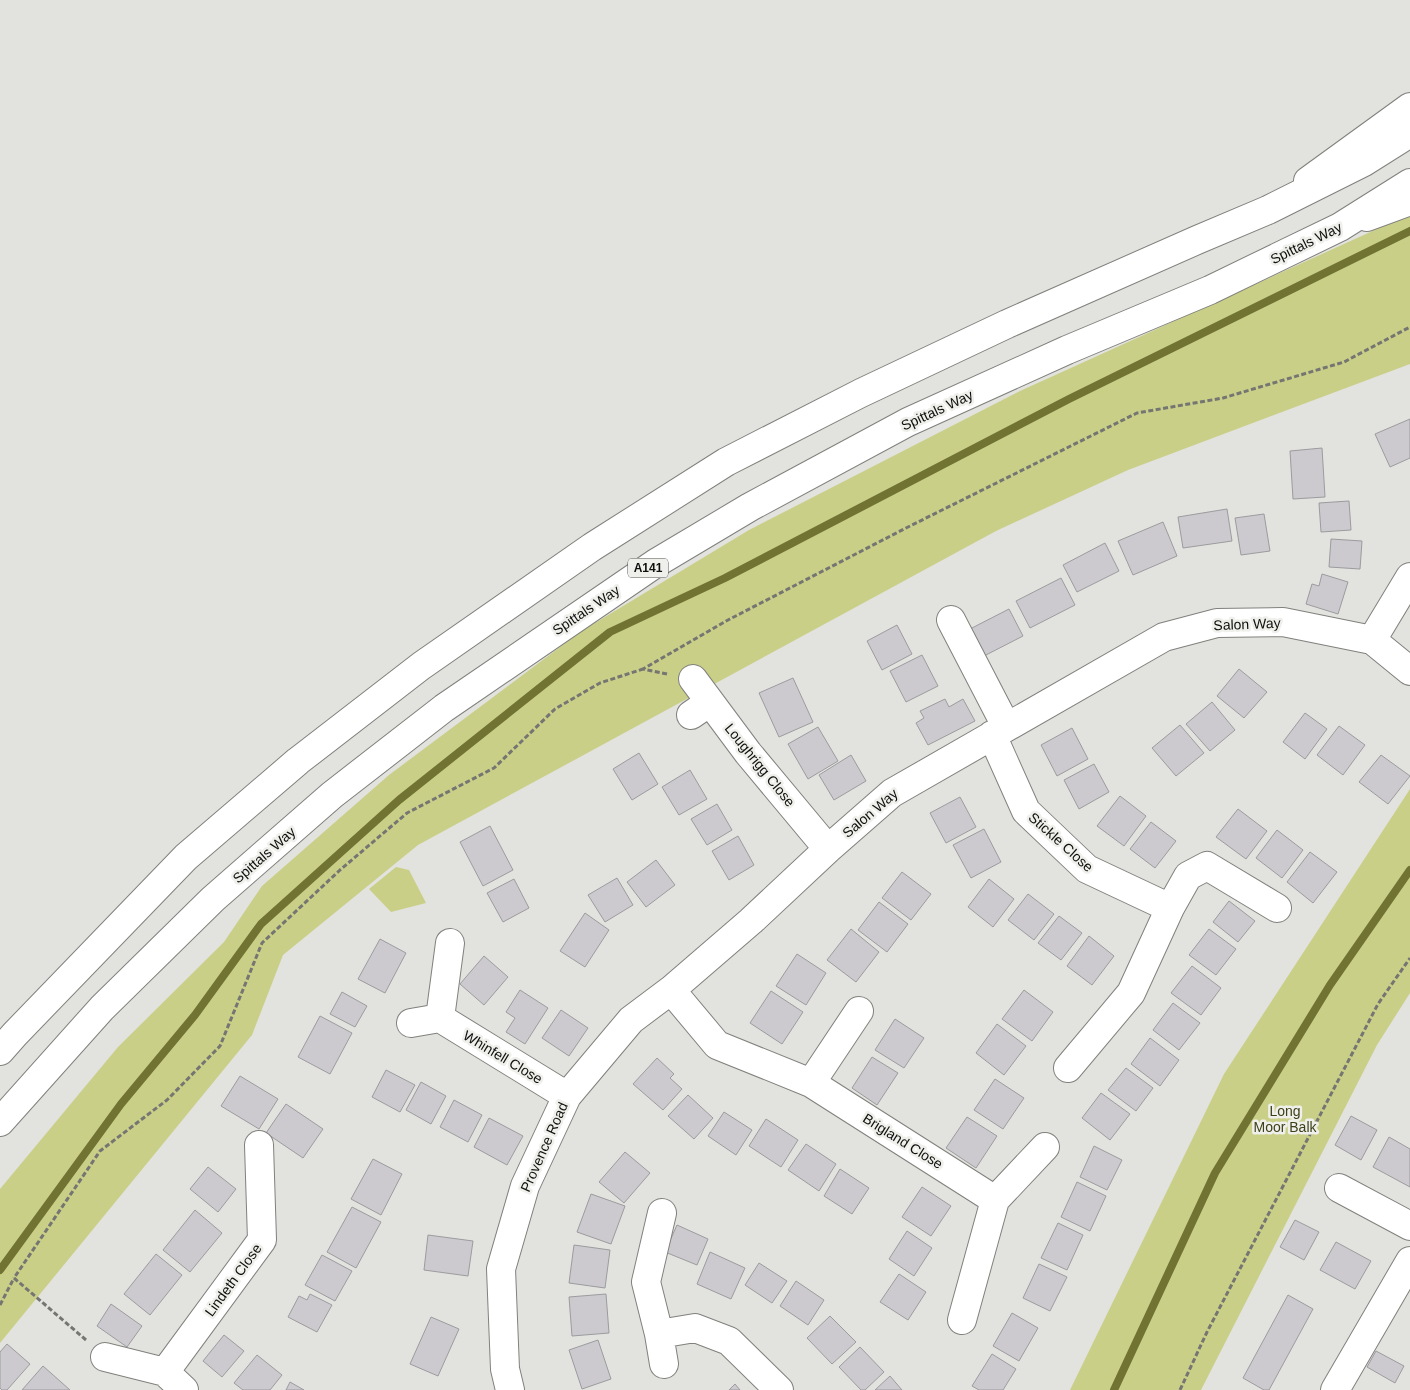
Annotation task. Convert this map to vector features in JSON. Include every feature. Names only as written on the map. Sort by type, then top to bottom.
[{"type":"main road","points":[[1268,210],[1410,107]]},
{"type":"main road","points":[[0,1051],[14,1034],[186,857],[298,761],[421,666],[592,547],[726,462],[861,393],[1007,324],[1268,210],[1364,162],[1410,133]]},
{"type":"main road","name":"Spittals Way","points":[[0,1122],[109,1001],[213,899],[332,795],[444,708],[656,563],[750,508],[908,422],[1067,350],[1210,290],[1340,227],[1410,183]]},
{"type":"main road","points":[[1340,227],[1410,201]]},
{"type":"main road","points":[[1372,640],[1410,577]]},
{"type":"main road","points":[[951,620],[999,731]]},
{"type":"main road","name":"Salon Way","points":[[751,921],[828,848],[892,793],[1164,637],[1217,623],[1283,622],[1372,640],[1410,671]]},
{"type":"main road","name":"Loughrigg Close","points":[[694,679],[701,708],[748,753],[828,848]]},
{"type":"main road","name":"Stickle Close","points":[[999,731],[1026,811],[1087,869],[1170,908]]},
{"type":"main road","points":[[1068,1068],[1132,993],[1170,908],[1188,876],[1207,866],[1278,908]]},
{"type":"main road","name":"Provence Road","points":[[510,1390],[505,1369],[501,1269],[525,1186],[567,1096],[631,1020],[671,990],[751,921]]},
{"type":"main road","points":[[411,1023],[440,1018],[450,944]]},
{"type":"main road","name":"Brigland Close","points":[[671,990],[717,1045],[811,1083],[995,1200]]},
{"type":"main road","points":[[811,1083],[859,1012]]},
{"type":"main road","name":"Whinfell Close","points":[[440,1018],[567,1096]]},
{"type":"main road","name":"Lindeth Close","points":[[175,1381],[262,1240],[259,1145]]},
{"type":"main road","points":[[962,1320],[995,1200],[1045,1147]]},
{"type":"main road","points":[[1339,1188],[1410,1226]]},
{"type":"main road","points":[[662,1213],[646,1282],[659,1334],[664,1364]]},
{"type":"main road","points":[[1335,1390],[1410,1261]]},
{"type":"main road","points":[[659,1334],[695,1328],[729,1341],[779,1390]]},
{"type":"main road","points":[[105,1357],[175,1381]]},
{"type":"path","points":[[0,1305],[14,1278],[100,1151],[167,1100],[220,1046],[262,943],[340,870],[407,813],[494,768],[555,709],[600,684],[643,669],[728,620],[1137,413],[1223,398],[1344,362],[1410,327]]},
{"type":"path","points":[[643,669],[694,679]]},
{"type":"path","points":[[1180,1390],[1207,1332],[1378,1004],[1410,958]]},
{"type":"path","points":[[14,1278],[105,1357]]},
{"type":"green space","points":[[1410,214],[1410,364],[1128,470],[996,531],[418,845],[283,955],[252,1035],[0,1343],[0,1189],[118,1047],[224,942],[262,886],[389,775],[580,632],[749,530],[1020,391]]},
{"type":"green space","name":"Long Moor Balk","points":[[1410,789],[1410,993],[1377,1045],[1201,1390],[1070,1390],[1224,1074]]},
{"type":"green space","points":[[396,867],[409,870],[426,903],[391,912],[369,889]]},
{"type":"building","points":[[1410,419],[1410,458],[1390,467],[1375,434]]},
{"type":"building","points":[[1322,448],[1325,497],[1293,499],[1290,451]]},
{"type":"building","points":[[1349,501],[1351,530],[1321,532],[1319,503]]},
{"type":"building","points":[[1227,509],[1232,541],[1183,548],[1178,517]]},
{"type":"building","points":[[1264,514],[1270,551],[1241,555],[1235,518]]},
{"type":"building","points":[[1163,522],[1177,556],[1133,575],[1118,541]]},
{"type":"building","points":[[1331,539],[1362,541],[1360,569],[1329,567]]},
{"type":"building","points":[[1105,543],[1119,571],[1077,592],[1063,565]]},
{"type":"building","points":[[1322,574],[1348,582],[1338,614],[1306,604],[1312,584],[1319,586]]},
{"type":"building","points":[[1061,578],[1075,605],[1030,628],[1016,601]]},
{"type":"building","points":[[1009,609],[1023,636],[984,656],[970,629]]},
{"type":"building","points":[[897,625],[912,654],[882,670],[867,641]]},
{"type":"building","points":[[922,655],[938,686],[906,702],[890,671]]},
{"type":"building","points":[[1239,669],[1267,692],[1244,718],[1217,696]]},
{"type":"building","points":[[793,678],[813,722],[779,737],[759,693]]},
{"type":"building","points":[[945,699],[949,707],[963,699],[975,721],[928,745],[916,723],[924,718],[920,711]]},
{"type":"building","points":[[1212,702],[1235,730],[1210,751],[1186,724]]},
{"type":"building","points":[[1305,713],[1327,729],[1305,759],[1283,742]]},
{"type":"building","points":[[1180,725],[1204,753],[1176,776],[1152,748]]},
{"type":"building","points":[[1339,726],[1365,745],[1343,775],[1317,755]]},
{"type":"building","points":[[818,727],[838,761],[808,779],[788,744]]},
{"type":"building","points":[[1072,728],[1088,759],[1057,776],[1041,745]]},
{"type":"building","points":[[639,753],[658,784],[632,800],[613,769]]},
{"type":"building","points":[[851,755],[866,781],[834,800],[819,775]]},
{"type":"building","points":[[1381,755],[1410,776],[1388,804],[1359,782]]},
{"type":"building","points":[[1094,764],[1109,792],[1079,809],[1064,780]]},
{"type":"building","points":[[690,770],[707,799],[679,815],[662,787]]},
{"type":"building","points":[[1120,796],[1146,816],[1124,846],[1097,826]]},
{"type":"building","points":[[960,797],[976,827],[946,843],[930,813]]},
{"type":"building","points":[[717,804],[732,830],[707,845],[691,819]]},
{"type":"building","points":[[1238,809],[1267,831],[1246,859],[1216,837]]},
{"type":"building","points":[[1151,822],[1176,841],[1155,868],[1130,849]]},
{"type":"building","points":[[490,826],[513,870],[483,886],[460,842]]},
{"type":"building","points":[[984,829],[1001,862],[971,878],[953,845]]},
{"type":"building","points":[[1277,830],[1303,850],[1282,878],[1256,858]]},
{"type":"building","points":[[738,836],[754,865],[729,880],[712,851]]},
{"type":"building","points":[[1310,852],[1337,872],[1313,903],[1287,882]]},
{"type":"building","points":[[656,860],[675,885],[646,907],[627,882]]},
{"type":"building","points":[[902,872],[931,894],[911,920],[882,898]]},
{"type":"building","points":[[617,878],[633,905],[605,922],[588,895]]},
{"type":"building","points":[[514,879],[529,908],[503,922],[487,893]]},
{"type":"building","points":[[989,879],[1014,899],[993,927],[968,907]]},
{"type":"building","points":[[1028,894],[1054,914],[1034,940],[1008,920]]},
{"type":"building","points":[[1229,901],[1255,921],[1238,942],[1213,922]]},
{"type":"building","points":[[879,902],[908,924],[887,952],[858,930]]},
{"type":"building","points":[[585,913],[609,930],[585,967],[560,951]]},
{"type":"building","points":[[1059,916],[1082,933],[1061,960],[1038,943]]},
{"type":"building","points":[[851,929],[879,952],[856,982],[827,960]]},
{"type":"building","points":[[1209,929],[1236,949],[1216,975],[1189,955]]},
{"type":"building","points":[[1089,936],[1114,956],[1092,985],[1067,966]]},
{"type":"building","points":[[380,939],[406,953],[385,993],[358,979]]},
{"type":"building","points":[[797,954],[826,973],[806,1005],[776,986]]},
{"type":"building","points":[[484,956],[508,977],[484,1005],[460,984]]},
{"type":"building","points":[[1192,966],[1221,988],[1201,1015],[1171,993]]},
{"type":"building","points":[[520,990],[548,1008],[525,1044],[506,1032],[515,1018],[506,1012]]},
{"type":"building","points":[[1024,990],[1053,1012],[1032,1041],[1002,1019]]},
{"type":"building","points":[[771,991],[803,1012],[782,1044],[750,1023]]},
{"type":"building","points":[[342,992],[367,1006],[355,1027],[330,1014]]},
{"type":"building","points":[[1173,1003],[1200,1023],[1179,1050],[1153,1030]]},
{"type":"building","points":[[561,1010],[588,1028],[569,1056],[542,1038]]},
{"type":"building","points":[[320,1016],[352,1033],[330,1074],[298,1057]]},
{"type":"building","points":[[895,1019],[924,1038],[904,1068],[875,1050]]},
{"type":"building","points":[[997,1024],[1026,1046],[1004,1075],[976,1053]]},
{"type":"building","points":[[1150,1038],[1179,1060],[1160,1086],[1131,1064]]},
{"type":"building","points":[[872,1057],[898,1073],[877,1105],[852,1088]]},
{"type":"building","points":[[657,1058],[674,1074],[670,1078],[682,1089],[663,1110],[633,1084]]},
{"type":"building","points":[[1126,1068],[1153,1088],[1136,1111],[1108,1090]]},
{"type":"building","points":[[386,1070],[415,1085],[400,1112],[372,1097]]},
{"type":"building","points":[[240,1076],[278,1099],[259,1129],[221,1106]]},
{"type":"building","points":[[995,1079],[1024,1098],[1003,1129],[974,1110]]},
{"type":"building","points":[[421,1082],[446,1096],[431,1124],[406,1110]]},
{"type":"building","points":[[1101,1093],[1130,1114],[1110,1140],[1082,1118]]},
{"type":"building","points":[[688,1095],[713,1118],[694,1139],[668,1116]]},
{"type":"building","points":[[454,1100],[482,1115],[468,1142],[440,1127]]},
{"type":"building","points":[[286,1104],[323,1129],[303,1158],[266,1133]]},
{"type":"building","points":[[724,1112],[752,1130],[736,1155],[708,1136]]},
{"type":"building","points":[[1351,1116],[1377,1130],[1361,1160],[1335,1145]]},
{"type":"building","points":[[967,1117],[997,1136],[976,1168],[946,1148]]},
{"type":"building","points":[[489,1118],[523,1136],[507,1165],[474,1147]]},
{"type":"building","points":[[766,1119],[798,1140],[781,1167],[749,1146]]},
{"type":"building","points":[[1389,1137],[1410,1149],[1410,1187],[1373,1167]]},
{"type":"building","points":[[806,1144],[836,1164],[819,1191],[788,1170]]},
{"type":"building","points":[[1094,1146],[1122,1160],[1107,1190],[1080,1177]]},
{"type":"building","points":[[625,1152],[650,1173],[624,1203],[599,1182]]},
{"type":"building","points":[[373,1159],[402,1174],[381,1215],[351,1199]]},
{"type":"building","points":[[208,1167],[236,1189],[218,1212],[190,1189]]},
{"type":"building","points":[[840,1169],[869,1188],[852,1214],[824,1196]]},
{"type":"building","points":[[1077,1182],[1106,1196],[1090,1231],[1061,1217]]},
{"type":"building","points":[[922,1187],[951,1206],[931,1236],[902,1217]]},
{"type":"building","points":[[591,1194],[625,1206],[611,1244],[577,1232]]},
{"type":"building","points":[[352,1207],[381,1222],[356,1268],[327,1252]]},
{"type":"building","points":[[195,1210],[222,1233],[190,1272],[163,1250]]},
{"type":"building","points":[[1295,1220],[1319,1232],[1304,1260],[1280,1247]]},
{"type":"building","points":[[1058,1223],[1083,1235],[1067,1270],[1041,1258]]},
{"type":"building","points":[[677,1225],[708,1239],[697,1265],[665,1252]]},
{"type":"building","points":[[907,1231],[932,1248],[914,1276],[889,1259]]},
{"type":"building","points":[[428,1235],[473,1241],[468,1276],[424,1270]]},
{"type":"building","points":[[1336,1242],[1371,1261],[1355,1289],[1320,1270]]},
{"type":"building","points":[[574,1245],[610,1250],[605,1288],[569,1283]]},
{"type":"building","points":[[710,1252],[745,1268],[731,1299],[697,1284]]},
{"type":"building","points":[[156,1254],[182,1275],[150,1315],[124,1294]]},
{"type":"building","points":[[322,1255],[352,1271],[335,1301],[305,1285]]},
{"type":"building","points":[[759,1263],[787,1281],[772,1303],[745,1285]]},
{"type":"building","points":[[1039,1264],[1067,1277],[1050,1311],[1023,1298]]},
{"type":"building","points":[[899,1274],[926,1292],[908,1320],[880,1302]]},
{"type":"building","points":[[796,1281],[824,1300],[808,1325],[780,1306]]},
{"type":"building","points":[[310,1294],[332,1305],[317,1332],[288,1317],[299,1296],[307,1300]]},
{"type":"building","points":[[606,1294],[609,1333],[572,1336],[569,1297]]},
{"type":"building","points":[[1288,1295],[1313,1309],[1269,1390],[1264,1390],[1243,1378]]},
{"type":"building","points":[[111,1304],[142,1326],[127,1347],[97,1326]]},
{"type":"building","points":[[1012,1313],[1038,1328],[1019,1361],[993,1346]]},
{"type":"building","points":[[830,1316],[856,1342],[832,1364],[807,1338]]},
{"type":"building","points":[[431,1317],[459,1329],[438,1376],[410,1364]]},
{"type":"building","points":[[224,1335],[244,1351],[222,1377],[203,1361]]},
{"type":"building","points":[[598,1340],[611,1379],[582,1389],[569,1350]]},
{"type":"building","points":[[7,1344],[30,1364],[7,1390],[2,1390],[0,1388],[0,1352]]},
{"type":"building","points":[[860,1347],[884,1372],[865,1390],[861,1390],[839,1367]]},
{"type":"building","points":[[1376,1351],[1404,1366],[1395,1383],[1367,1367]]},
{"type":"building","points":[[992,1354],[1016,1369],[1003,1390],[979,1390],[972,1386]]},
{"type":"building","points":[[257,1355],[282,1375],[270,1390],[243,1390],[234,1383]]},
{"type":"building","points":[[43,1366],[70,1390],[22,1390]]},
{"type":"building","points":[[890,1376],[902,1390],[875,1390]]},
{"type":"building","points":[[290,1382],[304,1390],[286,1390]]},
{"type":"building","points":[[735,1384],[740,1390],[729,1390]]},
{"type":"waterway","points":[[0,1270],[121,1104],[195,1015],[261,924],[399,800],[610,632],[725,578],[1069,399],[1410,231]]},
{"type":"waterway","points":[[1114,1390],[1215,1173],[1330,985],[1410,870]]}]
